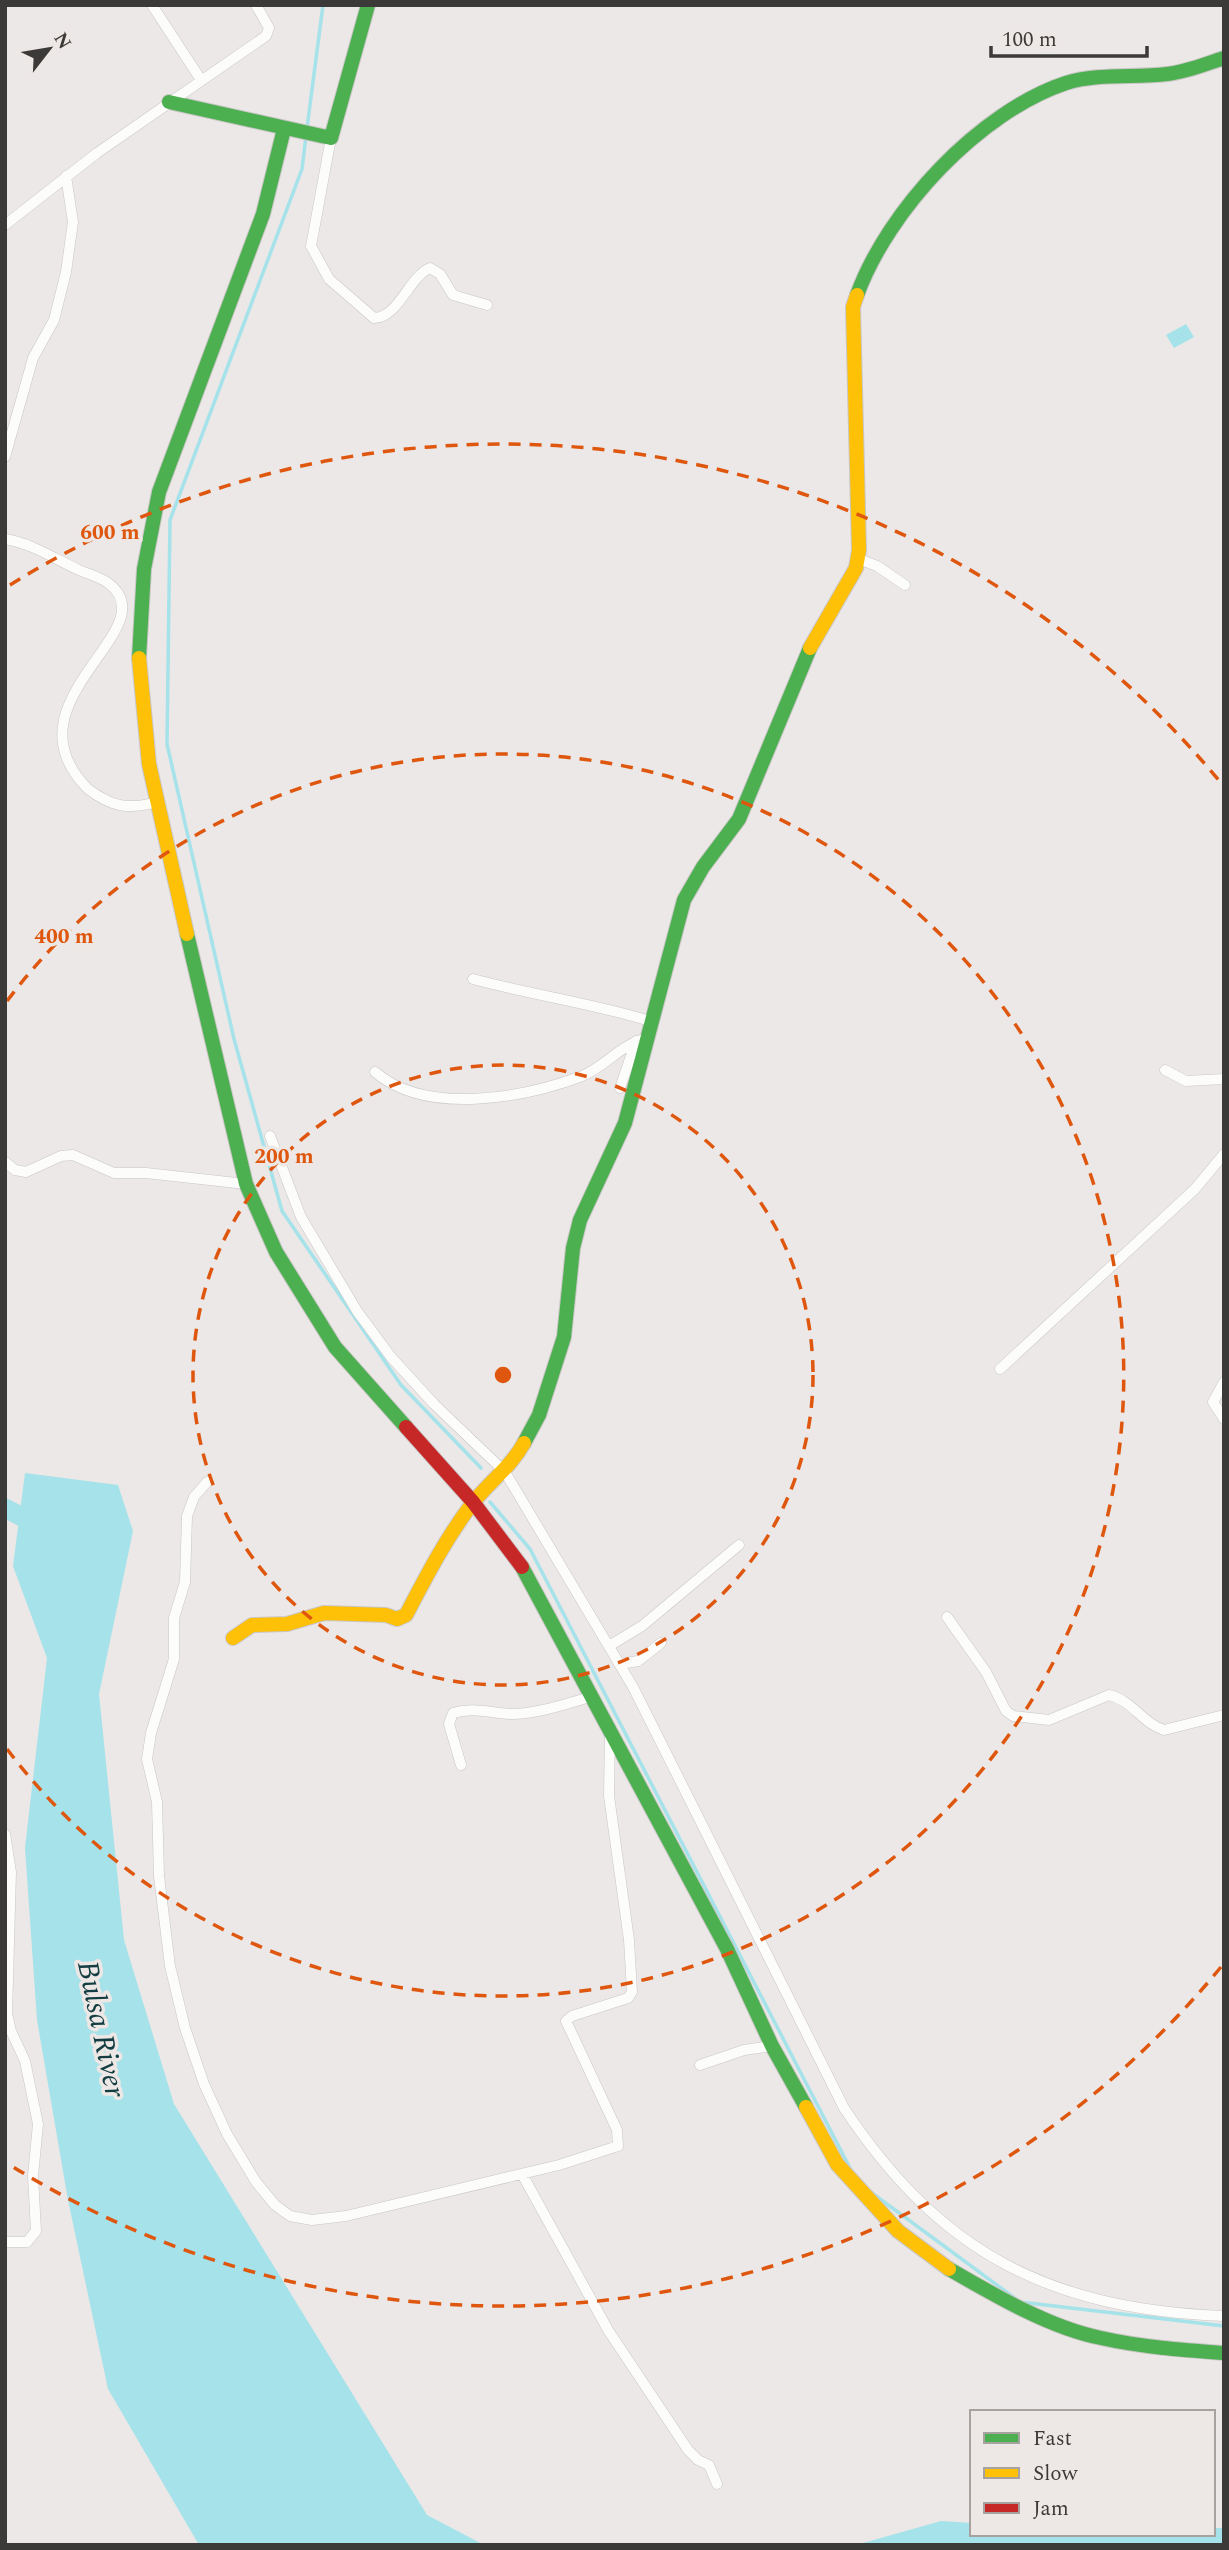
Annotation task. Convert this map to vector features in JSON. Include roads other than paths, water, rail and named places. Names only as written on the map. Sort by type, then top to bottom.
[{"type":"street","points":[[152,5],[201,80]]},
{"type":"street","points":[[5,225],[66,176],[268,34],[269,28],[256,5]]},
{"type":"street","points":[[368,5],[331,138],[311,237],[314,255],[329,279],[374,318],[387,314],[420,274],[430,268],[440,274],[453,295],[487,305]]},
{"type":"street","points":[[620,1088],[650,1021],[684,900],[703,867],[739,819],[806,654],[853,577],[859,559],[853,307],[858,285],[891,229],[949,163],[999,120],[1035,94],[1070,82],[1097,78],[1170,74],[1224,58]]},
{"type":"street","points":[[169,102],[331,138]]},
{"type":"street","points":[[284,129],[272,188],[169,462],[149,537],[140,648],[141,711],[157,802],[231,1130],[246,1184],[282,1264],[335,1347],[473,1502],[528,1578],[727,1949],[772,2046],[837,2164],[898,2231],[935,2261],[1011,2305],[1069,2329],[1129,2344],[1224,2353]]},
{"type":"street","points":[[5,457],[33,358],[54,320],[66,272],[73,222],[66,176]]},
{"type":"street","points":[[5,539],[27,545],[107,582],[121,599],[122,611],[117,624],[78,671],[56,710],[52,738],[67,770],[104,800],[128,809],[157,802]]},
{"type":"street","points":[[859,559],[877,566],[905,585]]},
{"type":"street","points":[[473,979],[526,993],[616,1010],[650,1021]]},
{"type":"street","points":[[375,1072],[406,1090],[458,1100],[482,1099],[523,1092],[583,1075],[641,1040]]},
{"type":"street","points":[[233,1638],[252,1625],[287,1625],[324,1613],[386,1615],[397,1619],[406,1615],[442,1548],[473,1502],[505,1472],[522,1450],[539,1416],[557,1365],[564,1337],[573,1248],[580,1220],[625,1123],[641,1040]]},
{"type":"street","points":[[1165,1070],[1186,1081],[1224,1079]]},
{"type":"street","points":[[270,1136],[301,1217],[372,1332],[434,1404],[505,1472],[620,1664],[752,1920],[844,2108],[887,2168],[943,2223],[998,2261],[1045,2285],[1090,2300],[1224,2316]]},
{"type":"street","points":[[1000,1369],[1195,1189],[1224,1154]]},
{"type":"street","points":[[5,1162],[15,1170],[26,1172],[61,1156],[73,1155],[114,1173],[146,1173],[246,1184]]},
{"type":"street","points":[[1224,1382],[1213,1402],[1224,1419]]},
{"type":"street","points":[[207,1482],[194,1497],[187,1516],[185,1582],[174,1618],[174,1659],[151,1733],[146,1766],[157,1802],[159,1876],[170,1966],[185,2028],[216,2113],[264,2193],[282,2211],[302,2220],[346,2216],[613,2150],[620,2140],[566,2021],[572,2016],[628,1998],[632,1992],[629,1940],[609,1796],[610,1733]]},
{"type":"street","points":[[609,1646],[642,1626],[739,1545]]},
{"type":"street","points":[[947,1617],[986,1672],[1006,1711],[1013,1716],[1049,1720],[1081,1709],[1094,1699],[1109,1695],[1124,1701],[1149,1723],[1164,1730],[1224,1715]]},
{"type":"street","points":[[620,1664],[638,1661],[662,1643]]},
{"type":"street","points":[[461,1765],[450,1731],[453,1713],[468,1708],[512,1714],[532,1712],[590,1697]]},
{"type":"street","points":[[5,1835],[11,1872],[7,2014],[25,2061],[38,2124],[33,2176],[36,2231],[27,2242],[5,2242]]},
{"type":"street","points":[[700,2065],[744,2050],[772,2046]]},
{"type":"street","points":[[522,2174],[608,2330],[688,2450],[698,2460],[709,2465],[717,2484]]},
{"type":"water","points":[[1186,324],[1194,337],[1174,348],[1166,335]]},
{"type":"water","points":[[25,1473],[118,1485],[133,1531],[99,1694],[124,1940],[174,2104],[427,2515],[484,2545],[199,2545],[108,2389],[68,2200],[37,2020],[25,1848],[47,1658],[13,1566]]},
{"type":"water","points":[[941,2521],[970,2523],[970,2536],[1215,2536],[1215,2528],[1224,2528],[1224,2545],[856,2545]]},
{"type":"waterway","points":[[307,128],[323,5]]},
{"type":"waterway","points":[[306,136],[302,169],[170,520],[167,744],[234,1039],[282,1211],[401,1385],[481,1468]]},
{"type":"waterway","points":[[490,1502],[530,1549],[851,2170]]},
{"type":"waterway","name":"Bulsa River","points":[[5,1508],[41,1527]]},
{"type":"waterway","points":[[872,2193],[1020,2302],[1224,2326]]}]
